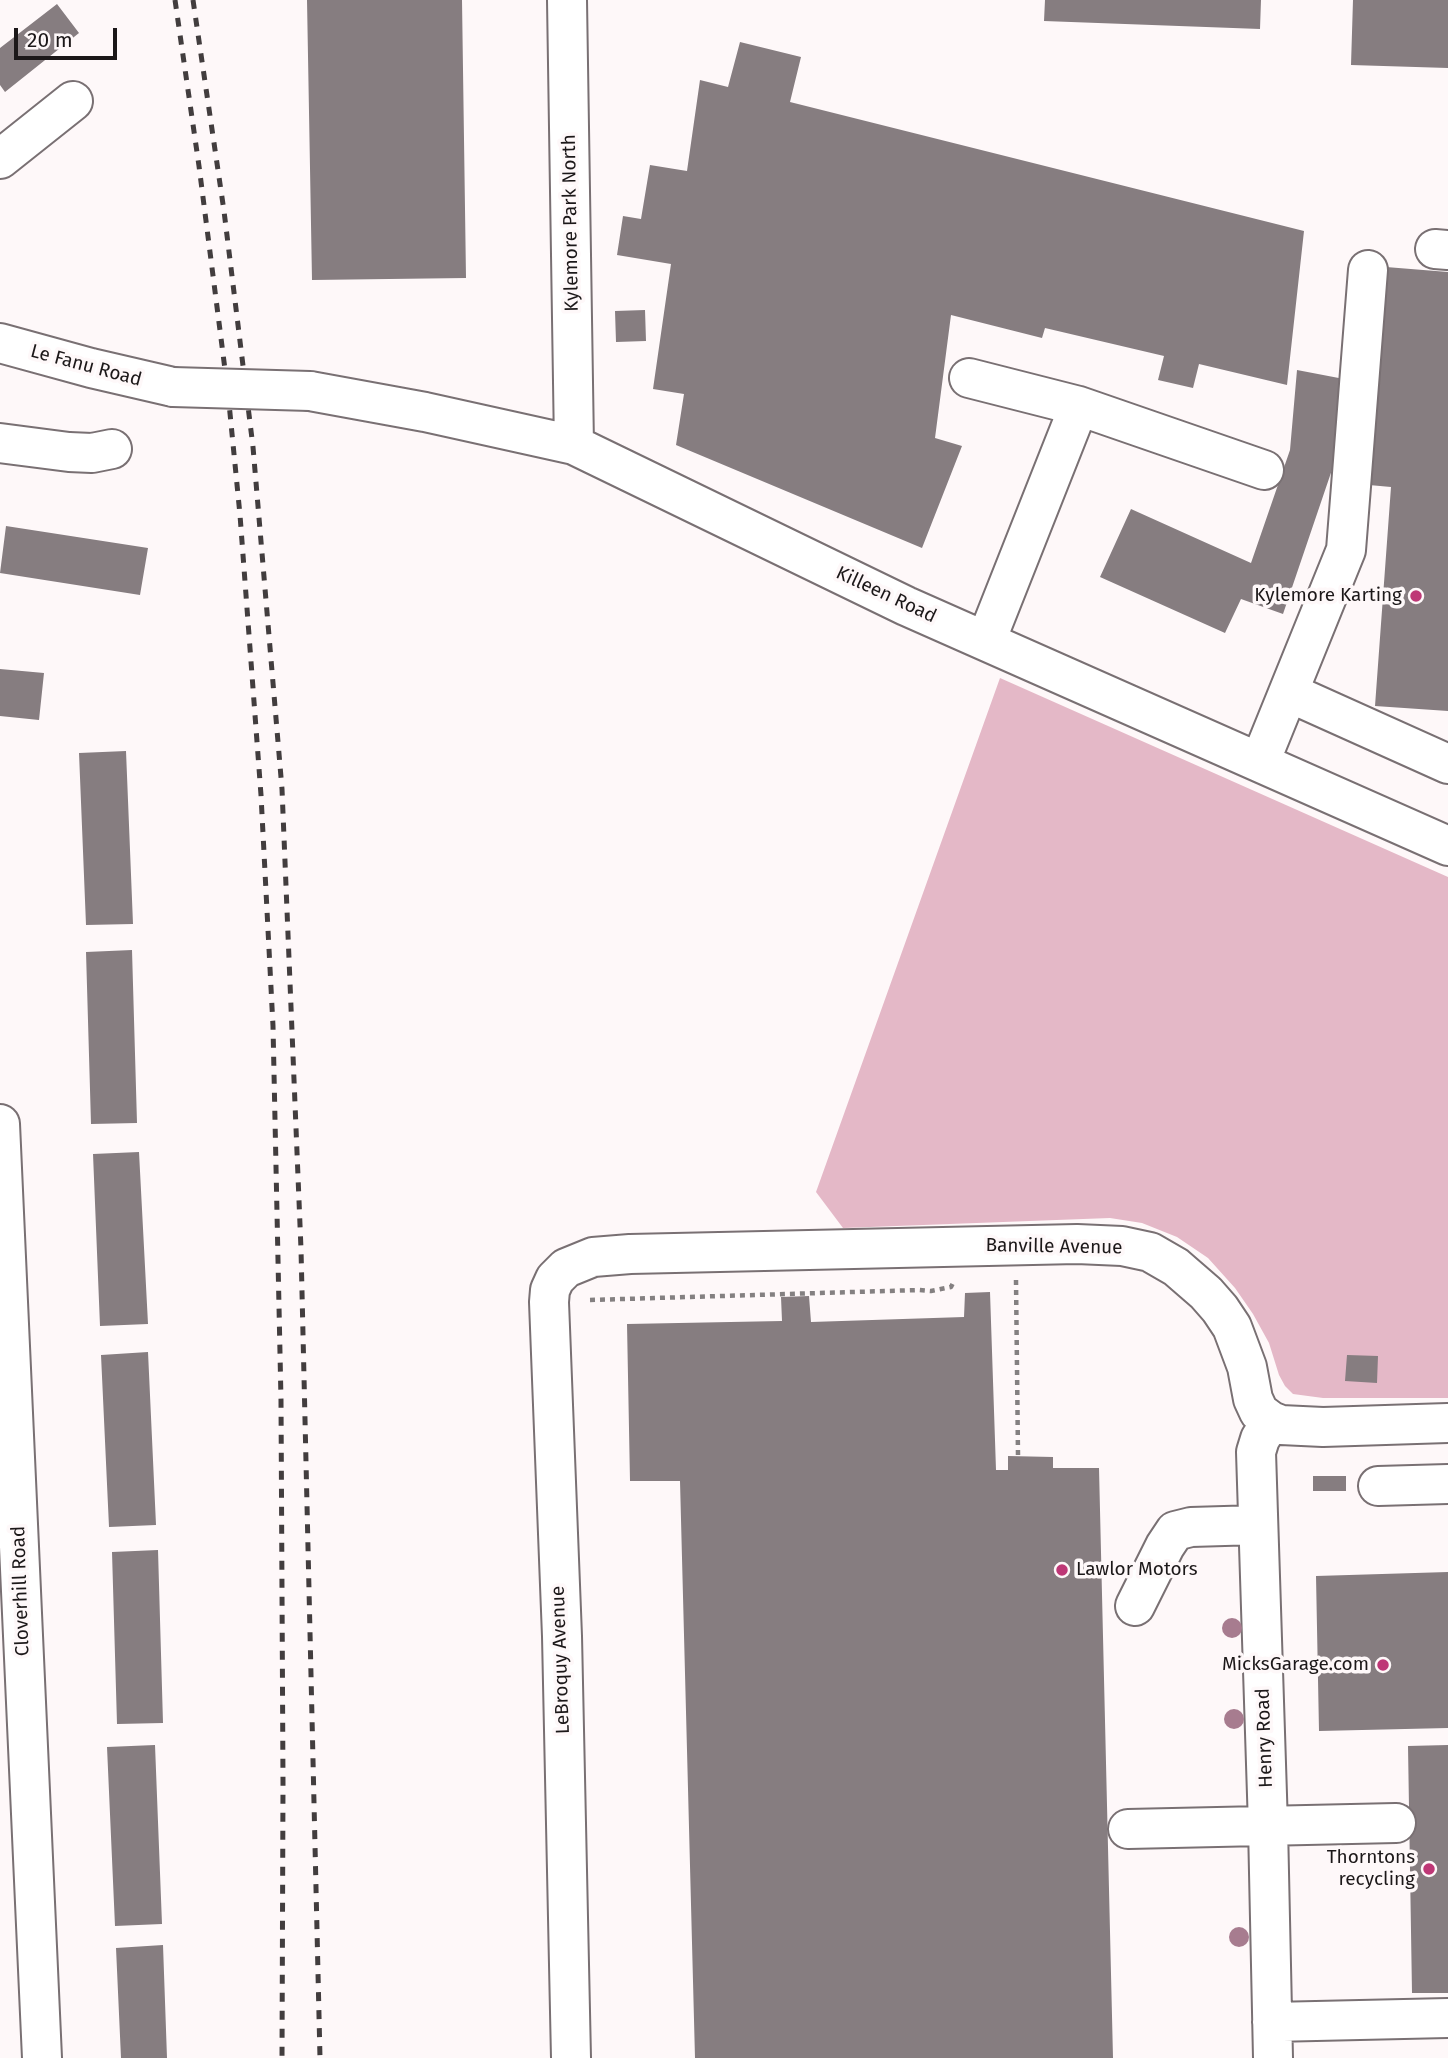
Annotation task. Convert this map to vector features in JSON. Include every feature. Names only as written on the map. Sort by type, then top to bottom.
[{"type":"street","name":"Kylemore Park North","points":[[567,0],[574,445]]},
{"type":"street","points":[[0,159],[73,101]]},
{"type":"street","points":[[1260,762],[1346,550],[1368,270]]},
{"type":"street","name":"Le Fanu Road","points":[[0,342],[173,387],[310,391]]},
{"type":"street","points":[[969,377],[1079,406],[1264,470]]},
{"type":"street","name":"Killeen Road","points":[[310,391],[425,412],[574,445],[906,606],[1448,846]]},
{"type":"street","points":[[986,641],[1079,406]]},
{"type":"street","points":[[0,443],[69,453],[92,453],[112,449]]},
{"type":"street","points":[[1290,693],[1448,764]]},
{"type":"street","name":"Cloverhill Road","points":[[0,1124],[10,1575],[42,2058]]},
{"type":"street","name":"Banville Avenue","points":[[566,1268],[593,1257],[630,1254],[1077,1244],[1122,1246],[1150,1252],[1176,1267],[1206,1293],[1232,1327],[1247,1367],[1253,1399],[1259,1412],[1271,1421]]},
{"type":"street","name":"LeBroquy Avenue","points":[[566,1268],[555,1279],[549,1302],[562,1636],[571,2058]]},
{"type":"street","points":[[1271,1421],[1281,1425],[1322,1427],[1448,1423]]},
{"type":"street","name":"Henry Road","points":[[1271,1421],[1256,1452],[1272,2040]]},
{"type":"street","points":[[1378,1486],[1448,1484]]},
{"type":"street","points":[[1135,1606],[1175,1531],[1191,1527],[1258,1525]]},
{"type":"street","points":[[1128,1829],[1396,1823]]},
{"type":"street","points":[[1272,2040],[1448,2018]]},
{"type":"path","points":[[1015,1246],[1018,1455]]},
{"type":"path","points":[[549,1302],[612,1298],[931,1291],[951,1287],[955,1277],[955,1247]]},
{"type":"shaded area","points":[[1000,678],[1448,877],[1448,1398],[1323,1398],[1293,1394],[1279,1375],[1269,1343],[1235,1288],[1208,1258],[1177,1237],[1142,1223],[1110,1218],[843,1228],[816,1192]]},
{"type":"building","points":[[307,0],[462,0],[466,278],[312,280]]},
{"type":"building","points":[[1045,0],[1261,0],[1260,29],[1044,21]]},
{"type":"building","points":[[1353,0],[1448,0],[1448,68],[1351,65]]},
{"type":"building","points":[[57,4],[79,33],[5,92],[0,85],[0,48]]},
{"type":"building","points":[[740,42],[801,57],[790,102],[1304,231],[1287,385],[1199,364],[1193,388],[1158,380],[1164,356],[1045,328],[1042,338],[951,315],[935,438],[962,446],[922,548],[676,445],[684,394],[653,389],[671,264],[617,255],[623,216],[641,219],[650,165],[687,171],[700,80],[728,87]]},
{"type":"building","name":"Kylemore Karting","points":[[1386,267],[1448,272],[1448,711],[1375,706],[1391,487],[1369,485]]},
{"type":"building","points":[[645,310],[646,341],[616,342],[615,311]]},
{"type":"building","points":[[1297,370],[1344,379],[1336,458],[1283,614],[1241,599],[1225,633],[1100,577],[1131,509],[1251,563],[1290,450]]},
{"type":"building","points":[[6,526],[148,548],[140,595],[0,573]]},
{"type":"building","points":[[0,669],[44,673],[39,720],[0,716]]},
{"type":"building","points":[[126,751],[133,924],[86,925],[79,753]]},
{"type":"building","points":[[132,950],[137,1123],[91,1124],[86,952]]},
{"type":"building","points":[[139,1152],[148,1324],[100,1326],[93,1154]]},
{"type":"building","points":[[990,1292],[996,1470],[1008,1470],[1008,1456],[1053,1457],[1053,1468],[1099,1468],[1113,2058],[695,2058],[680,1481],[630,1481],[627,1324],[782,1321],[781,1297],[809,1296],[811,1322],[964,1317],[965,1293]]},
{"type":"building","points":[[148,1352],[156,1525],[109,1527],[101,1355]]},
{"type":"building","points":[[1347,1355],[1378,1356],[1377,1383],[1345,1381]]},
{"type":"building","points":[[1313,1476],[1346,1476],[1346,1491],[1313,1491]]},
{"type":"building","points":[[158,1550],[163,1723],[117,1724],[112,1552]]},
{"type":"building","name":"MicksGarage.com","points":[[1448,1572],[1448,1728],[1319,1731],[1316,1576]]},
{"type":"building","points":[[155,1745],[162,1924],[115,1926],[107,1747]]},
{"type":"building","name":"Thorntons recycling","points":[[1448,1745],[1448,1993],[1412,1993],[1408,1746]]},
{"type":"building","points":[[163,1945],[167,2058],[121,2058],[116,1948]]},
{"type":"railway","points":[[175,0],[228,393],[261,795],[273,1026],[281,1400],[282,2058]]},
{"type":"railway","points":[[193,0],[224,211],[253,447],[282,789],[301,1249],[320,2058]]},
{"type":"place","name":"Kylemore Karting","points":[[1416,596]]},
{"type":"place","name":"Lawlor Motors","points":[[1062,1570]]},
{"type":"place","name":"MicksGarage.com","points":[[1383,1665]]},
{"type":"place","name":"Thorntons recycling","points":[[1429,1869]]}]
